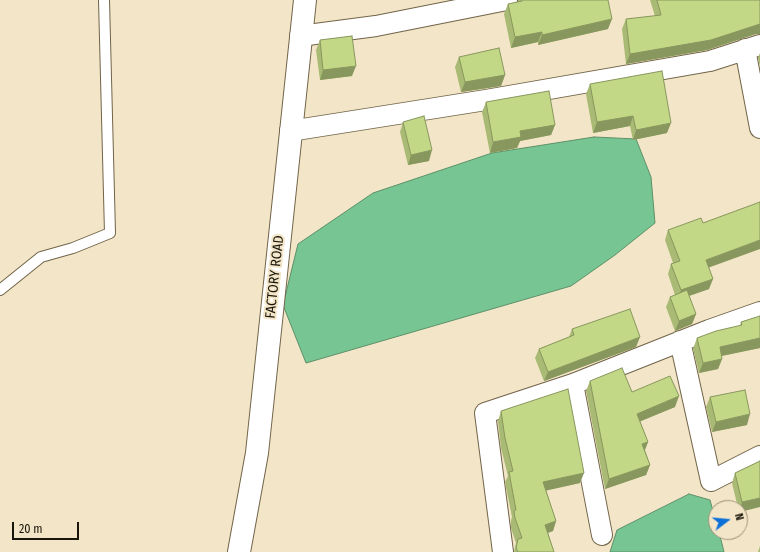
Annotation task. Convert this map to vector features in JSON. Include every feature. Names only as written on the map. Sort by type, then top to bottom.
[{"type":"street","name":"FACTORY ROAD","points":[[239,552],[257,453],[305,0]]},
{"type":"street","points":[[300,36],[376,26],[507,0]]},
{"type":"street","points":[[290,131],[486,100],[702,62],[753,47],[760,128]]},
{"type":"street","points":[[503,552],[485,413],[573,384],[680,341],[760,312]]},
{"type":"street","points":[[680,341],[711,481],[760,456]]},
{"type":"street","points":[[573,384],[602,535]]},
{"type":"lane","points":[[0,290],[41,257],[73,248],[110,233],[104,0]]},
{"type":"shaded area","points":[[594,137],[636,139],[651,177],[655,223],[615,255],[571,286],[306,363],[283,305],[298,244],[373,193],[492,153]]},
{"type":"shaded area","points":[[689,494],[710,500],[708,500],[708,540],[721,540],[724,552],[610,552],[617,530]]},
{"type":"building","points":[[522,0],[608,0],[612,19],[542,35],[542,32],[515,37],[508,4]]},
{"type":"building","points":[[657,0],[760,0],[760,24],[711,40],[630,54],[626,19],[661,15]]},
{"type":"building","points":[[352,36],[356,66],[323,70],[320,40]]},
{"type":"building","points":[[499,48],[505,75],[465,82],[459,57]]},
{"type":"building","points":[[662,71],[671,123],[636,130],[633,116],[597,122],[590,84]]},
{"type":"building","points":[[549,91],[555,125],[520,131],[521,137],[493,142],[486,102]]},
{"type":"building","points":[[424,116],[432,150],[411,155],[403,122]]},
{"type":"building","points":[[760,202],[760,240],[706,260],[713,279],[681,290],[671,264],[680,261],[668,230],[701,218],[703,223]]},
{"type":"building","points":[[687,290],[696,314],[679,321],[670,297]]},
{"type":"building","points":[[630,309],[640,337],[548,372],[539,349],[574,335],[572,329]]},
{"type":"building","points":[[760,316],[760,338],[720,347],[722,359],[703,363],[697,338],[716,331],[742,325],[741,322]]},
{"type":"building","points":[[622,368],[632,392],[670,376],[679,396],[637,414],[648,442],[642,444],[650,465],[609,479],[590,381]]},
{"type":"building","points":[[568,389],[584,473],[543,482],[556,521],[545,525],[554,552],[518,552],[516,548],[518,539],[522,538],[515,518],[514,511],[516,510],[509,472],[513,471],[505,438],[501,411]]},
{"type":"building","points":[[745,390],[750,414],[716,422],[710,397]]},
{"type":"building","points":[[760,461],[760,498],[748,501],[742,500],[735,473]]}]
